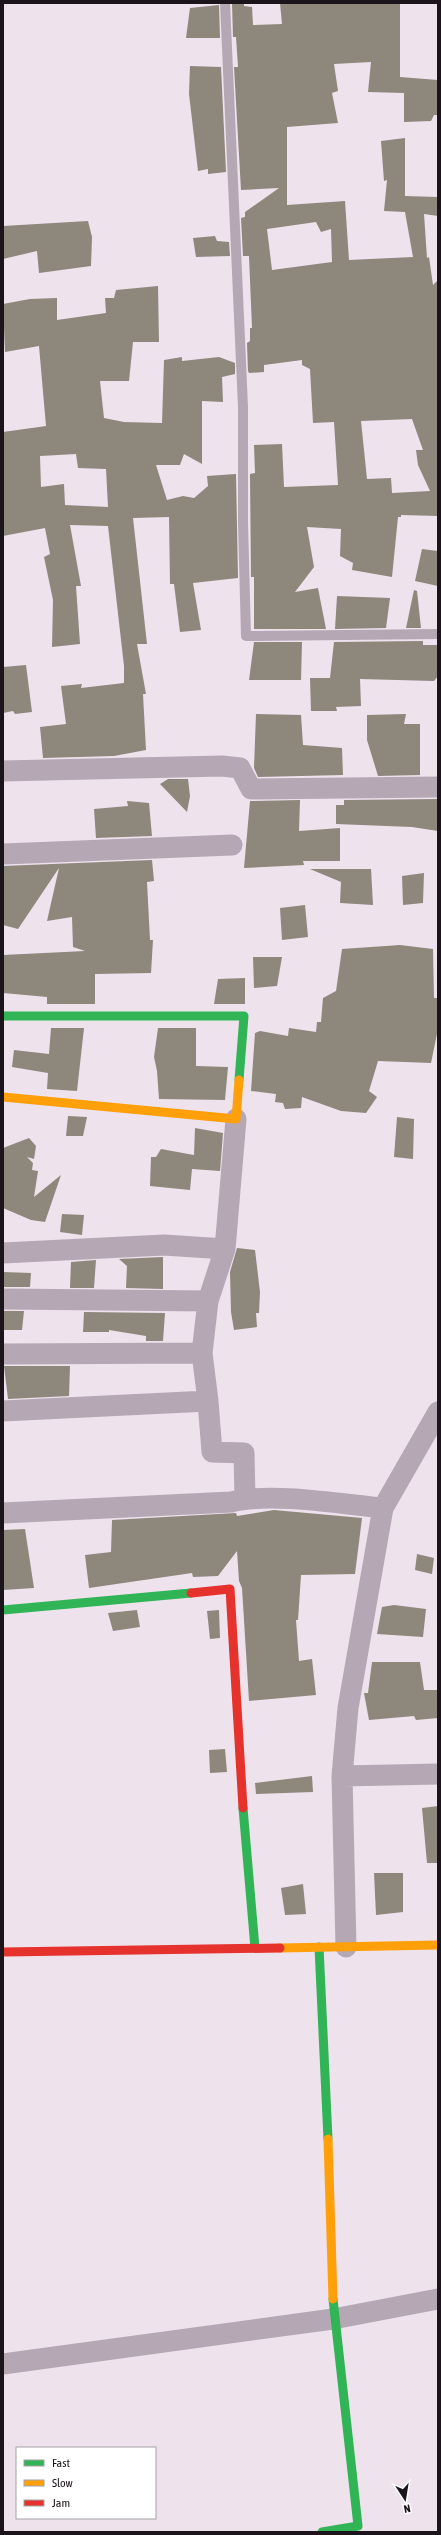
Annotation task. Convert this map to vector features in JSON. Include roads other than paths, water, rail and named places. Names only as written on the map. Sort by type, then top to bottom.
[{"type":"street","points":[[3,771],[222,766],[240,768],[251,789],[438,787]]},
{"type":"street","points":[[3,854],[232,845]]},
{"type":"street","points":[[3,1016],[244,1016],[225,1249],[208,1301],[202,1353],[212,1452],[244,1453],[245,1499]]},
{"type":"street","points":[[3,1097],[236,1119]]},
{"type":"street","points":[[3,1253],[164,1244],[225,1249]]},
{"type":"street","points":[[3,1299],[208,1301]]},
{"type":"street","points":[[3,1354],[202,1353]]},
{"type":"street","points":[[3,1411],[208,1401]]},
{"type":"street","points":[[346,1947],[342,1776],[348,1708],[383,1508],[438,1412]]},
{"type":"street","points":[[3,1513],[231,1502],[245,1499],[316,1501],[383,1508]]},
{"type":"street","points":[[3,1610],[230,1589],[247,1869],[255,1948]]},
{"type":"street","points":[[342,1776],[438,1774]]},
{"type":"street","points":[[3,1951],[438,1945]]},
{"type":"street","points":[[319,1947],[330,2184],[333,2319],[358,2526],[322,2532]]},
{"type":"street","points":[[3,2364],[333,2319],[438,2299]]},
{"type":"lane","points":[[225,3],[244,407],[243,523],[246,636],[438,634]]}]
